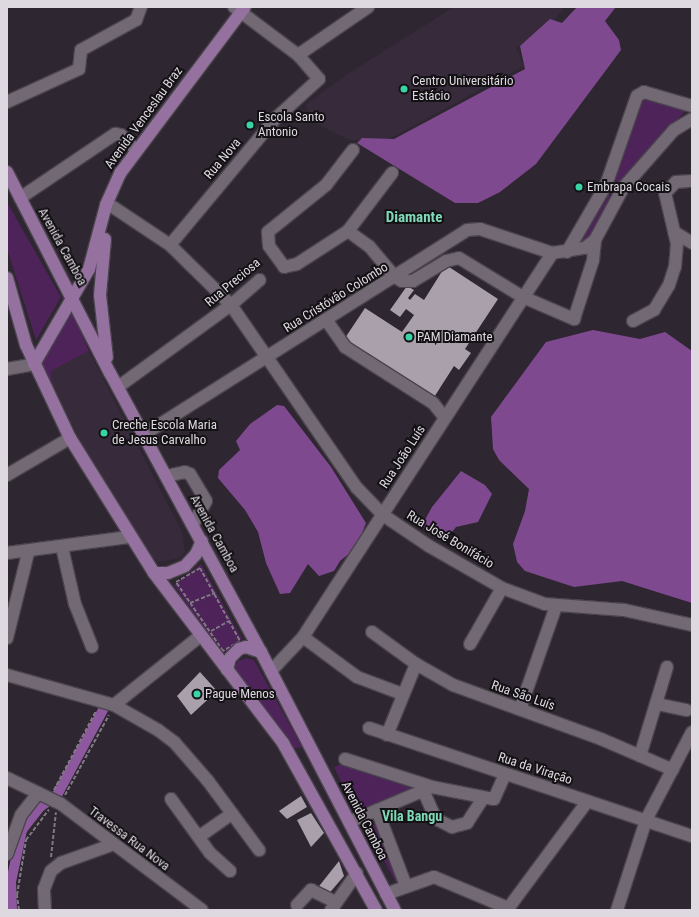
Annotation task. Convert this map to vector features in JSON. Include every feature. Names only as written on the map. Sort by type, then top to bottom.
[{"type":"main road","name":"Avenida Venceslau Braz","points":[[34,364],[89,269],[109,206],[136,150],[242,11],[255,7]]},
{"type":"main road","name":"Avenida Venceslau Braz","points":[[110,373],[100,295],[104,243],[109,206],[143,153],[242,11]]},
{"type":"main road","name":"Avenida Camboa","points":[[7,172],[34,227],[73,296],[110,373],[261,652],[395,910]]},
{"type":"main road","points":[[7,186],[20,211],[34,227]]},
{"type":"main road","points":[[7,278],[34,364],[70,438],[129,537],[154,573],[205,634],[227,670],[283,743],[357,873],[376,910]]},
{"type":"main road","points":[[154,573],[168,573],[185,566],[196,554],[202,541]]},
{"type":"main road","points":[[227,670],[230,658],[239,649],[246,647],[261,652]]},
{"type":"street","points":[[7,102],[76,71],[82,64],[81,50],[136,20],[141,7]]},
{"type":"street","points":[[242,11],[298,55],[368,7]]},
{"type":"street","name":"Rua Nova","points":[[170,245],[276,118],[319,79],[298,55]]},
{"type":"street","points":[[567,252],[606,185],[640,93],[692,106]]},
{"type":"street","points":[[348,231],[369,246],[395,277],[413,281],[446,261],[458,258],[523,297],[574,319],[593,260],[595,240],[619,194],[674,130],[692,119]]},
{"type":"street","points":[[20,198],[115,134],[121,134],[136,150]]},
{"type":"street","name":"Rua Preciosa","points":[[353,150],[326,185],[272,226],[268,239],[278,263],[290,268],[348,231],[392,173]]},
{"type":"street","points":[[633,321],[654,310],[669,285],[676,254],[674,232],[665,204],[665,193],[676,182],[692,181]]},
{"type":"street","points":[[606,185],[619,194]]},
{"type":"street","name":"Rua José Bonifácio","points":[[109,206],[170,245],[231,305],[357,488],[383,515],[429,546],[502,588],[556,606],[624,610],[692,625]]},
{"type":"street","name":"Rua Cristóvão Colombo","points":[[143,435],[473,228],[552,253]]},
{"type":"street","points":[[674,232],[692,243]]},
{"type":"street","points":[[552,253],[567,252],[585,248],[595,240]]},
{"type":"street","name":"Rua João Luís","points":[[270,671],[304,637],[552,253]]},
{"type":"street","name":"Rua Preciosa","points":[[118,387],[231,305],[260,280]]},
{"type":"street","points":[[326,321],[345,347],[433,403],[445,418]]},
{"type":"street","points":[[7,370],[34,364]]},
{"type":"street","points":[[7,475],[70,438]]},
{"type":"street","points":[[166,476],[185,472],[190,474],[206,501],[193,524]]},
{"type":"street","points":[[7,553],[28,552],[129,537]]},
{"type":"street","points":[[62,547],[75,604],[92,647]]},
{"type":"street","points":[[7,638],[28,552]]},
{"type":"street","points":[[470,644],[502,588]]},
{"type":"street","points":[[520,709],[556,606]]},
{"type":"street","name":"Rua São Luís","points":[[372,632],[416,664],[453,685],[520,709],[673,770]]},
{"type":"street","points":[[114,705],[205,634]]},
{"type":"street","points":[[304,637],[357,677],[402,694]]},
{"type":"street","points":[[387,735],[402,694],[416,664]]},
{"type":"street","points":[[640,756],[667,667]]},
{"type":"street","points":[[7,675],[114,705],[158,730],[175,743],[259,850]]},
{"type":"street","points":[[656,704],[686,710]]},
{"type":"street","name":"Rua da Viração","points":[[369,728],[692,836]]},
{"type":"street","points":[[618,910],[646,820],[692,733]]},
{"type":"street","points":[[345,760],[427,789],[483,798],[496,798],[505,774]]},
{"type":"street","name":"Travessa Rua Nova","points":[[7,778],[51,799],[111,845],[202,910]]},
{"type":"street","points":[[349,822],[427,789]]},
{"type":"street","points":[[427,789],[436,819],[452,827],[467,823],[483,798]]},
{"type":"street","points":[[7,854],[20,816],[51,799]]},
{"type":"street","points":[[171,799],[200,836],[210,853],[230,871]]},
{"type":"street","points":[[386,894],[434,877],[508,909],[587,802]]},
{"type":"street","points":[[377,810],[406,886]]},
{"type":"street","points":[[200,836],[232,814]]},
{"type":"street","points":[[45,910],[44,889],[51,871],[61,863],[111,845]]},
{"type":"street","points":[[297,905],[311,890],[334,906],[357,873]]},
{"type":"path","points":[[200,568],[240,641],[223,651],[205,634],[190,603],[176,582],[200,568]]},
{"type":"path","points":[[190,603],[214,594]]},
{"type":"path","points":[[205,634],[229,621]]},
{"type":"path","points":[[20,910],[17,895],[26,840],[51,799],[102,701]]},
{"type":"path","points":[[51,871],[51,799],[114,705]]},
{"type":"shaded area","name":"Centro Universitário Estácio","points":[[454,7],[565,7],[554,20],[516,48],[524,66],[389,139],[349,140],[301,116],[309,110],[305,105],[349,73]]},
{"type":"shaded area","points":[[577,7],[616,7],[605,21],[619,40],[621,50],[536,164],[500,192],[478,203],[455,203],[357,143],[362,138],[394,139],[525,69],[520,46],[550,19],[562,23]]},
{"type":"shaded area","points":[[641,97],[688,108],[621,183],[618,183],[614,177]]},
{"type":"shaded area","points":[[606,193],[614,198],[588,242],[578,243]]},
{"type":"shaded area","points":[[7,202],[61,297],[36,340],[7,249]]},
{"type":"shaded area","points":[[71,310],[89,351],[51,371],[51,386],[43,369],[43,360]]},
{"type":"shaded area","points":[[593,330],[640,339],[665,332],[692,351],[692,603],[622,581],[574,587],[525,571],[517,562],[513,544],[525,511],[529,489],[499,460],[493,449],[491,417],[546,342]]},
{"type":"shaded area","name":"Creche Escola Maria de Jesus Carvalho","points":[[89,351],[182,532],[185,553],[176,559],[158,562],[150,555],[102,480],[51,386],[51,371]]},
{"type":"shaded area","points":[[277,405],[284,406],[331,467],[366,523],[356,548],[340,561],[334,571],[319,576],[308,564],[290,593],[280,594],[266,563],[258,532],[245,510],[218,478],[219,470],[240,450],[236,441],[250,424]]},
{"type":"shaded area","points":[[461,471],[485,485],[492,494],[478,522],[456,527],[445,541],[421,527],[432,507]]},
{"type":"shaded area","points":[[201,564],[242,639],[222,654],[174,585]]},
{"type":"shaded area","points":[[246,658],[254,660],[302,747],[292,749],[234,669],[238,661]]},
{"type":"shaded area","points":[[344,763],[416,787],[355,812],[334,767]]},
{"type":"shaded area","points":[[373,821],[402,883],[398,886],[365,826]]},
{"type":"building","name":"PAM Diamante","points":[[446,265],[498,299],[465,349],[471,353],[459,370],[454,366],[431,402],[343,341],[365,308],[402,332],[414,315],[406,309],[400,317],[390,310],[407,286],[414,290],[408,298],[410,300],[415,294],[424,300]]},
{"type":"building","name":"Pague Menos","points":[[200,672],[217,691],[191,715],[177,696]]},
{"type":"building","points":[[301,796],[307,807],[287,819],[279,811]]},
{"type":"building","points":[[311,813],[324,833],[311,847],[297,820]]},
{"type":"building","points":[[339,861],[344,876],[326,897],[316,890]]},
{"type":"waterway","points":[[12,910],[11,882],[22,830],[40,807],[57,795],[103,710]]},
{"type":"place","name":"Centro Universitário Estácio","points":[[404,89]]},
{"type":"place","name":"Escola Santo Antonio","points":[[250,125]]},
{"type":"place","name":"Embrapa Cocais","points":[[579,187]]},
{"type":"place","name":"PAM Diamante","points":[[409,337]]},
{"type":"place","name":"Creche Escola Maria de Jesus Carvalho","points":[[104,433]]},
{"type":"place","name":"Pague Menos","points":[[197,694]]},
{"type":"district","name":"Diamante","points":[[414,218]]},
{"type":"district","name":"Vila Bangu","points":[[412,816]]}]
